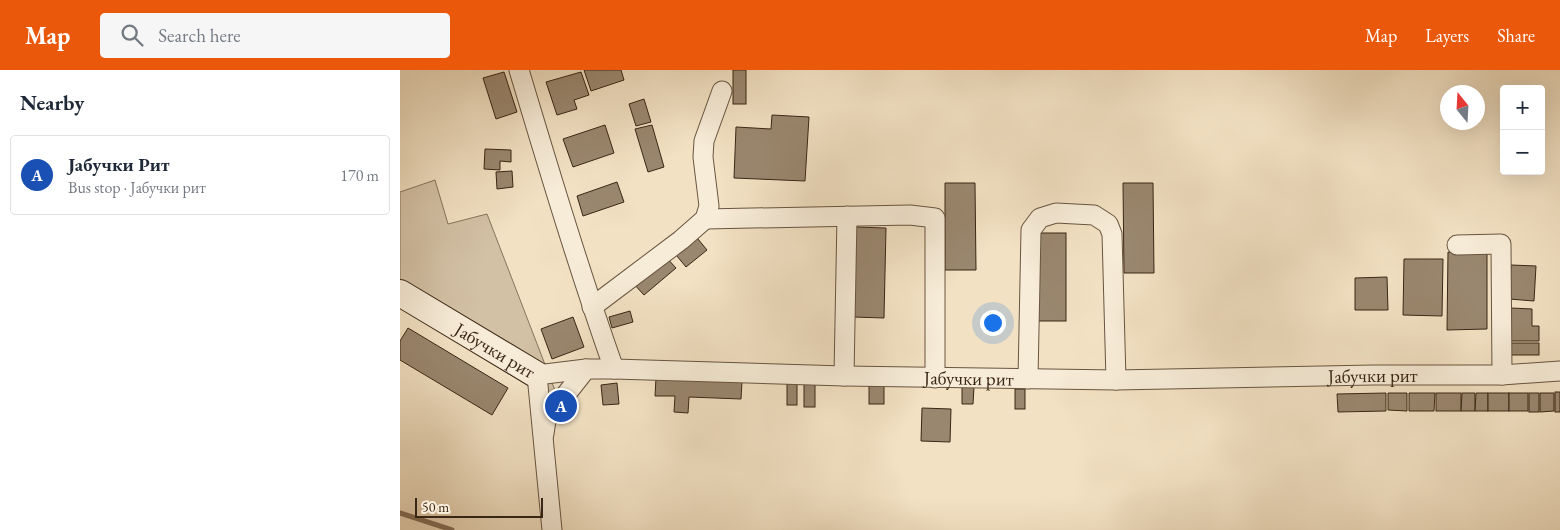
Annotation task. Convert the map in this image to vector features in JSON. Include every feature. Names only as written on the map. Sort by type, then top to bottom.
[{"type":"street","points":[[519,70],[555,192],[614,369]]},
{"type":"street","points":[[592,307],[681,240],[705,219],[709,206],[703,158],[704,141],[722,91]]},
{"type":"street","points":[[1028,379],[1030,230],[1040,218],[1056,213],[1094,215],[1108,224],[1112,234],[1116,380]]},
{"type":"street","points":[[705,219],[910,215],[935,218],[935,378]]},
{"type":"street","points":[[844,376],[847,216]]},
{"type":"street","points":[[1457,245],[1500,244],[1502,375]]},
{"type":"street","name":"Јабучки рит","points":[[400,293],[537,375],[586,369],[614,369],[935,378],[1116,380],[1373,375],[1502,375],[1560,371]]},
{"type":"street","points":[[543,440],[546,420],[586,369]]},
{"type":"street","points":[[537,375],[552,530]]},
{"type":"shaded area","points":[[435,180],[448,224],[487,214],[561,406],[400,307],[400,192]]},
{"type":"building","points":[[584,70],[621,70],[624,80],[591,91]]},
{"type":"building","points":[[733,70],[746,70],[746,104],[733,104]]},
{"type":"building","points":[[504,72],[517,112],[496,119],[483,78]]},
{"type":"building","points":[[581,72],[589,95],[574,100],[577,109],[557,115],[546,82]]},
{"type":"building","points":[[644,99],[651,122],[636,126],[629,104]]},
{"type":"building","points":[[772,115],[809,117],[805,181],[734,178],[736,127],[771,129]]},
{"type":"building","points":[[605,125],[614,153],[573,167],[563,139]]},
{"type":"building","points":[[652,125],[664,167],[648,172],[635,129]]},
{"type":"building","points":[[485,149],[511,150],[511,162],[500,161],[500,170],[484,169]]},
{"type":"building","points":[[512,171],[513,187],[497,189],[496,172]]},
{"type":"building","points":[[617,182],[624,202],[583,216],[577,196]]},
{"type":"building","points":[[945,183],[975,183],[976,270],[945,270]]},
{"type":"building","points":[[1123,183],[1153,183],[1154,273],[1124,273]]},
{"type":"building","points":[[855,227],[886,228],[884,318],[853,317]]},
{"type":"building","points":[[693,233],[707,250],[686,267],[672,250]]},
{"type":"building","points":[[1037,233],[1066,233],[1066,321],[1037,321]]},
{"type":"building","points":[[1448,252],[1487,252],[1487,329],[1447,330]]},
{"type":"building","points":[[665,256],[676,268],[644,295],[633,283]]},
{"type":"building","points":[[1404,259],[1443,259],[1442,316],[1403,315]]},
{"type":"building","points":[[1511,265],[1536,266],[1534,301],[1509,299]]},
{"type":"building","points":[[1387,277],[1388,310],[1355,310],[1355,278]]},
{"type":"building","points":[[1511,308],[1532,309],[1532,326],[1539,326],[1539,341],[1506,341],[1511,326]]},
{"type":"building","points":[[630,311],[633,322],[612,328],[609,317]]},
{"type":"building","points":[[573,317],[584,347],[552,359],[541,329]]},
{"type":"building","points":[[408,328],[508,388],[492,415],[400,360],[400,341]]},
{"type":"building","points":[[1508,343],[1539,343],[1539,355],[1508,355]]},
{"type":"building","points":[[656,378],[742,381],[741,399],[689,397],[688,413],[674,412],[675,396],[655,396]]},
{"type":"building","points":[[787,379],[797,379],[797,405],[787,405]]},
{"type":"building","points":[[804,382],[815,382],[815,407],[804,407]]},
{"type":"building","points":[[617,383],[619,404],[603,405],[601,385]]},
{"type":"building","points":[[869,384],[884,384],[884,404],[869,404]]},
{"type":"building","points":[[962,387],[974,387],[973,404],[962,404]]},
{"type":"building","points":[[1015,389],[1025,389],[1025,409],[1015,409]]},
{"type":"building","points":[[1555,392],[1560,392],[1560,412],[1555,412]]},
{"type":"building","points":[[1386,393],[1386,411],[1338,412],[1337,394]]},
{"type":"building","points":[[1388,393],[1407,393],[1407,411],[1388,410]]},
{"type":"building","points":[[1409,393],[1435,393],[1434,411],[1409,411]]},
{"type":"building","points":[[1436,393],[1461,393],[1461,411],[1436,411]]},
{"type":"building","points":[[1462,393],[1475,393],[1475,411],[1461,411]]},
{"type":"building","points":[[1476,393],[1488,393],[1488,411],[1475,411]]},
{"type":"building","points":[[1488,393],[1509,393],[1509,411],[1488,411]]},
{"type":"building","points":[[1509,393],[1528,393],[1528,411],[1509,411]]},
{"type":"building","points":[[1529,393],[1539,393],[1539,412],[1529,412]]},
{"type":"building","points":[[1540,393],[1554,393],[1554,411],[1540,412]]},
{"type":"building","points":[[922,408],[951,409],[950,442],[921,441]]},
{"type":"waterway","points":[[400,513],[452,530]]},
{"type":"place","name":"Јабучки Рит","points":[[561,406]]}]
